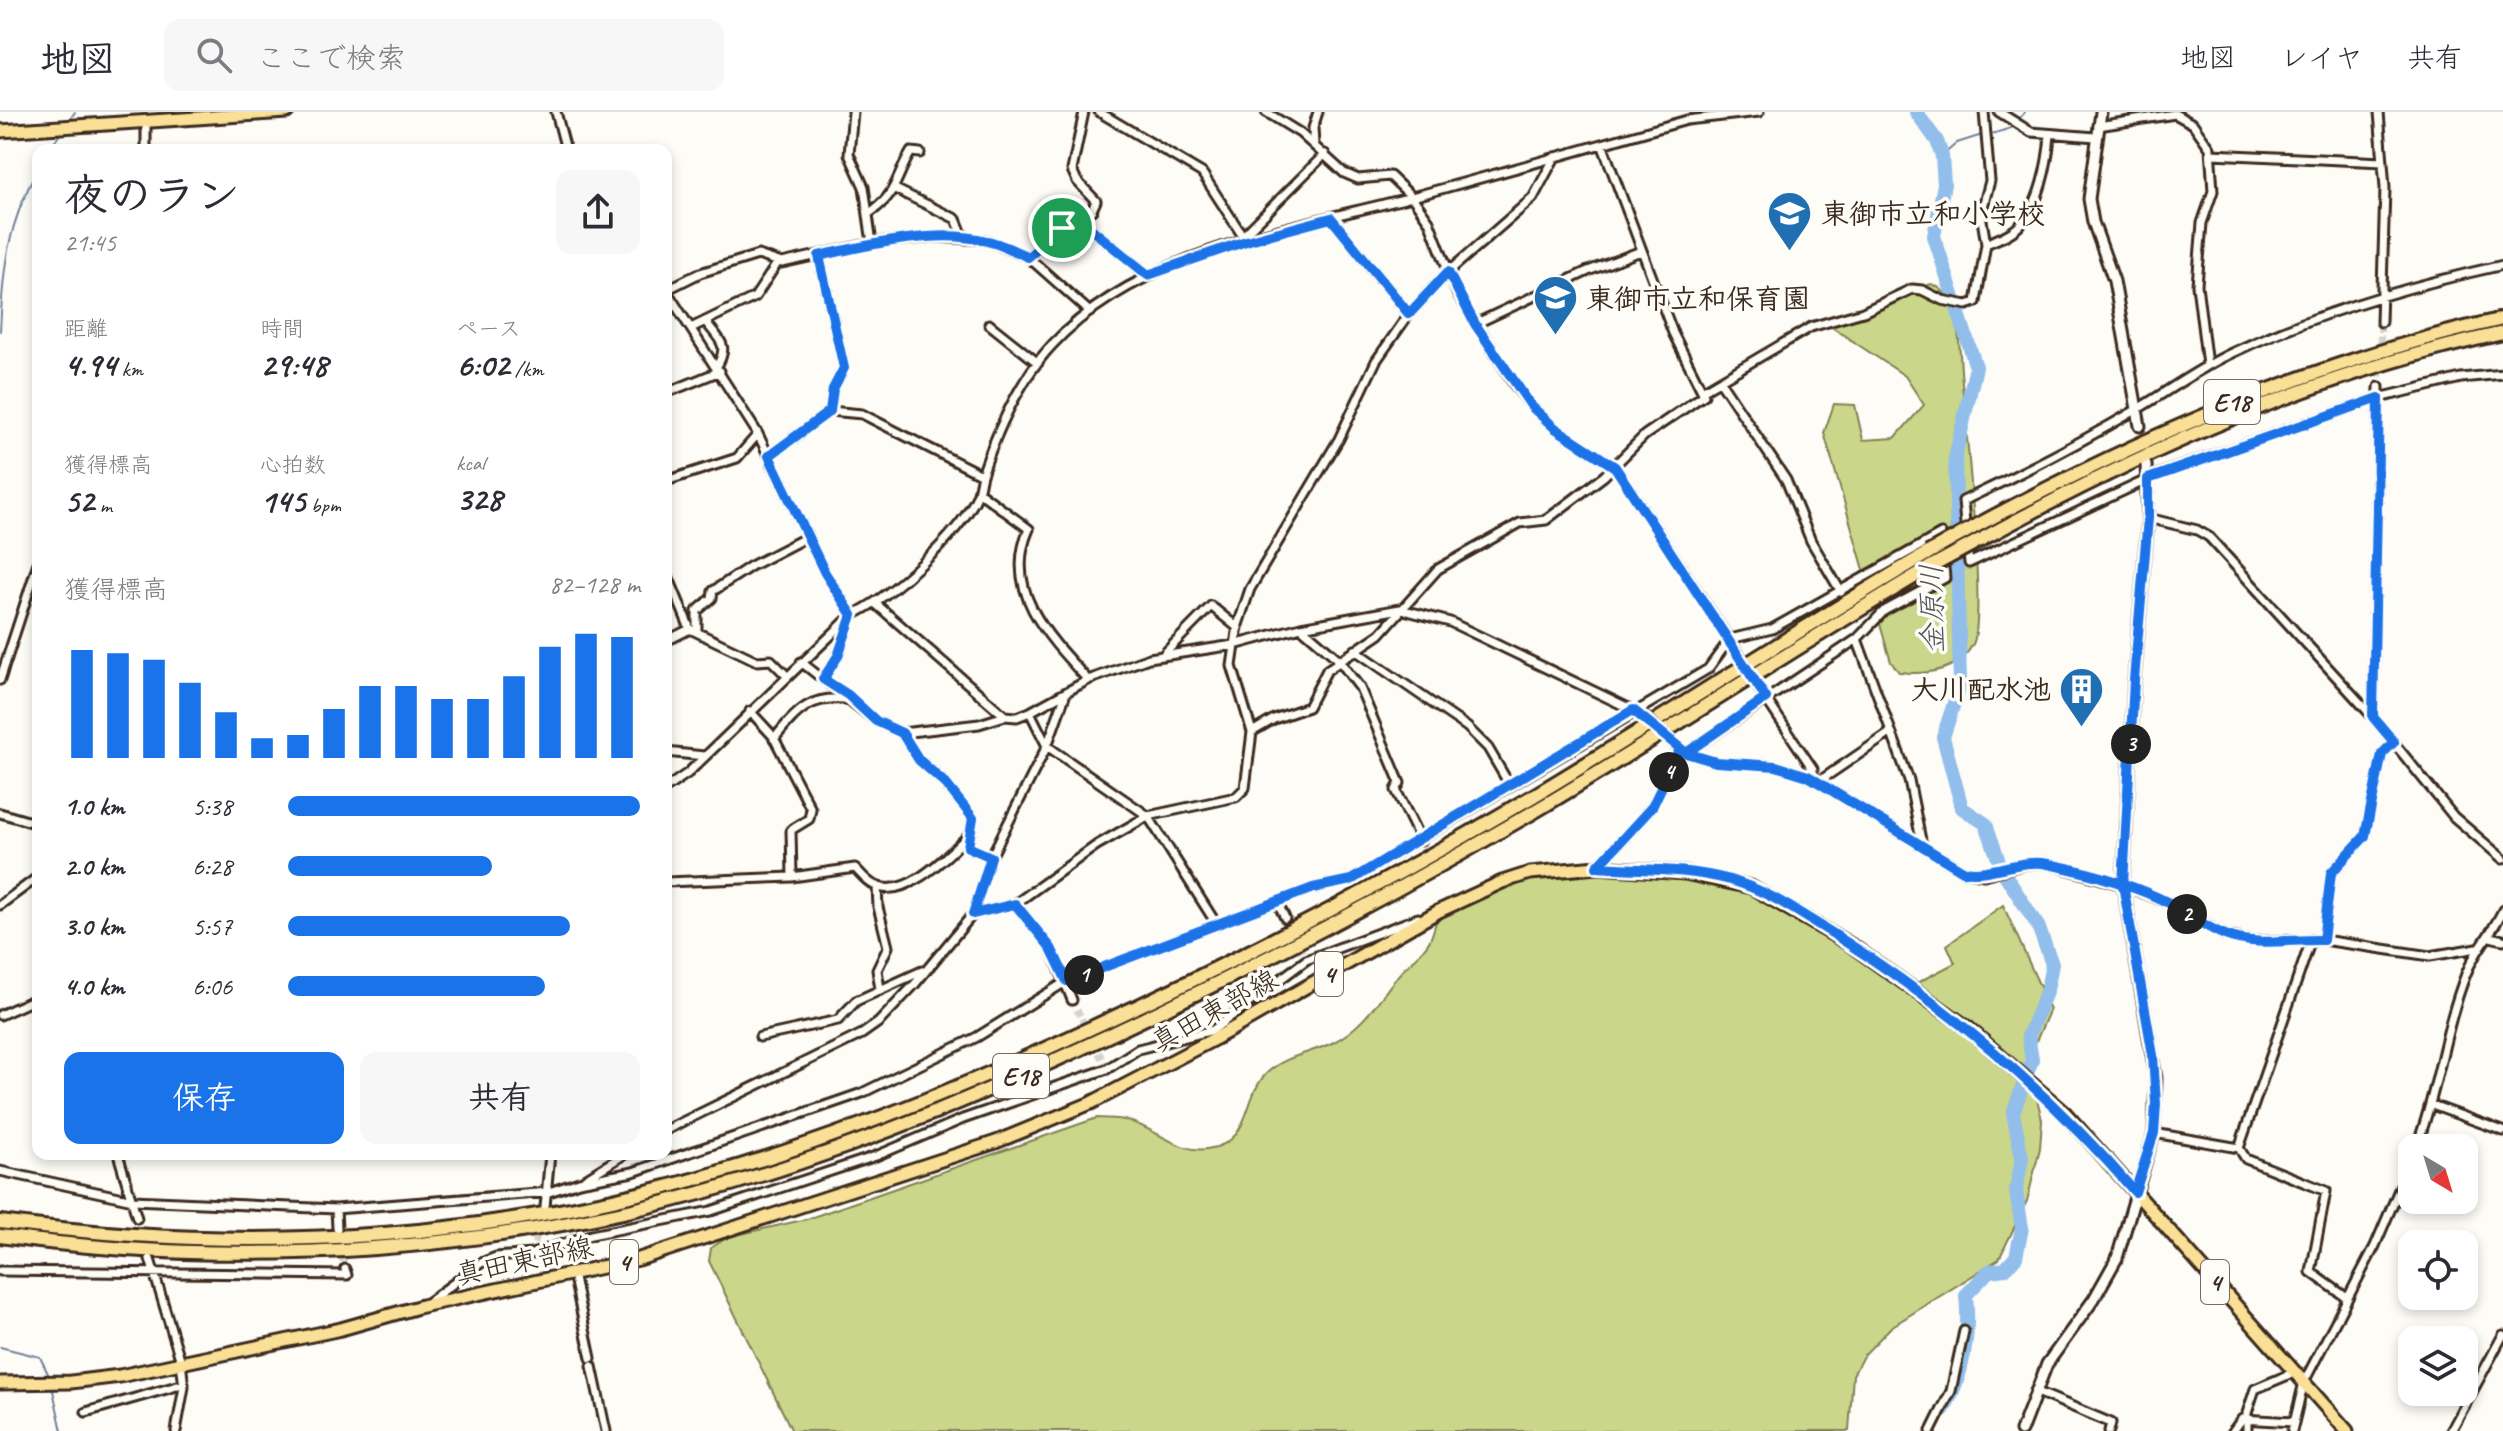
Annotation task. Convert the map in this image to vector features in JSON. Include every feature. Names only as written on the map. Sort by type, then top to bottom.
[{"type":"highway","name":"E18","points":[[0,1236],[95,1248],[216,1253],[401,1246],[519,1232],[631,1210],[801,1162],[916,1120],[1031,1071],[1316,933],[1554,799],[1931,559],[1976,526],[2100,461],[2225,405],[2390,347],[2503,319]]},
{"type":"highway","name":"E18","points":[[0,1222],[95,1233],[200,1239],[293,1239],[399,1233],[515,1219],[598,1203],[682,1183],[796,1148],[1023,1059],[1320,915],[1534,795],[1931,559],[1980,540],[2120,467],[2272,401],[2394,360],[2503,333]]},
{"type":"main road","points":[[0,131],[287,112]]},
{"type":"main road","name":"真田東部線","points":[[0,1383],[71,1382],[120,1376],[341,1329],[422,1306],[639,1259],[996,1142],[1091,1103],[1439,911],[1530,873],[1597,867],[1728,879],[1772,897],[1886,969],[1968,1028],[2065,1113],[2347,1431]]},
{"type":"street","points":[[556,112],[564,144]]},
{"type":"street","points":[[853,112],[849,154],[864,187],[872,243]]},
{"type":"street","points":[[1028,257],[1062,228],[1080,220],[1092,210],[1096,201],[1077,181],[1072,170],[1084,112]]},
{"type":"street","points":[[1099,112],[1202,173],[1246,237]]},
{"type":"street","points":[[1266,112],[1314,144],[1344,173],[1358,179],[1390,176],[1412,197],[1429,221],[1448,272],[1475,324],[1532,407],[1555,428],[1615,467],[1730,639],[1813,769],[1816,781]]},
{"type":"street","points":[[1314,144],[1313,128],[1318,112]]},
{"type":"street","points":[[672,783],[852,615],[876,604],[965,519],[979,492],[982,475],[1009,410],[1052,344],[1090,312],[1148,275],[1246,237],[1412,197],[1602,144],[1685,116],[1759,112]]},
{"type":"street","points":[[1702,391],[1811,327],[1863,312],[1912,289],[1942,300],[1967,305],[1976,302],[1986,244],[1981,214],[1990,181],[1984,112]]},
{"type":"street","points":[[1999,112],[2031,132],[2096,137]]},
{"type":"street","points":[[2101,112],[2089,199],[2093,222],[2114,281],[2140,426]]},
{"type":"street","points":[[2379,112],[2383,162],[2381,322]]},
{"type":"street","points":[[2098,126],[2140,122],[2168,113],[2185,117],[2193,124],[2211,154],[2213,191],[2202,223],[2197,285],[2207,365]]},
{"type":"street","points":[[146,121],[146,144]]},
{"type":"street","points":[[1986,244],[2020,225],[2026,216],[2043,183],[2050,135]]},
{"type":"street","points":[[1252,732],[1274,719],[1308,707],[1327,670],[1338,659],[1380,634],[1438,569],[1520,523],[1546,520],[1615,467],[1645,435],[1704,395],[1673,333],[1602,144]]},
{"type":"street","points":[[868,214],[888,200],[911,152],[920,153]]},
{"type":"street","points":[[1246,237],[1325,154]]},
{"type":"street","points":[[2211,154],[2383,162]]},
{"type":"street","points":[[973,914],[1015,904],[1097,845],[1148,816],[1236,797],[1245,788],[1252,732],[1232,666],[1234,645],[1250,589],[1320,474],[1376,361],[1409,314],[1448,272],[1533,198],[1555,157]]},
{"type":"street","points":[[895,189],[956,219],[964,239]]},
{"type":"street","points":[[1331,218],[1409,314]]},
{"type":"street","points":[[1080,220],[1148,275]]},
{"type":"street","points":[[672,287],[700,273],[758,255],[778,262],[872,243],[935,237],[986,240],[1028,257],[1090,312]]},
{"type":"street","points":[[1475,324],[1588,271],[1641,251]]},
{"type":"street","points":[[819,256],[844,368],[833,389],[830,411]]},
{"type":"street","points":[[691,328],[755,297],[778,262]]},
{"type":"street","points":[[2503,265],[2451,276],[2323,317],[2207,365],[2138,409],[2039,464],[1963,501],[1969,563],[2148,479],[2379,398],[2461,378],[2503,374]]},
{"type":"street","points":[[672,299],[758,434],[807,537],[852,615],[838,656],[823,679]]},
{"type":"street","points":[[672,390],[718,368],[725,353],[724,347],[705,321]]},
{"type":"street","points":[[989,324],[1038,363]]},
{"type":"street","points":[[1720,381],[1786,480],[1811,541],[1841,592]]},
{"type":"street","points":[[2373,717],[2379,387]]},
{"type":"street","points":[[769,456],[830,411],[862,414],[982,475]]},
{"type":"street","points":[[672,479],[737,458],[758,434]]},
{"type":"street","points":[[2021,1431],[2047,1364],[2094,1299],[2117,1258],[2154,1133],[2156,1078],[2123,885],[2134,680],[2148,518],[2146,464]]},
{"type":"street","points":[[979,492],[1029,529],[1020,550],[1027,596],[1036,618],[1053,643],[1088,680]]},
{"type":"street","points":[[2148,518],[2197,530],[2209,537],[2373,717],[2454,817],[2503,859]]},
{"type":"street","points":[[672,1159],[862,1093],[977,1037],[1067,981],[1277,902],[1351,880],[1421,841],[1633,710],[1708,669],[1730,639],[1772,629],[1941,534],[1945,578],[1884,611],[1857,639],[1680,749],[1652,807],[1597,867]]},
{"type":"street","points":[[693,631],[697,611],[701,604],[712,598],[713,591],[751,566],[807,537]]},
{"type":"street","points":[[0,680],[32,581]]},
{"type":"street","points":[[672,584],[693,631],[757,661],[771,660],[786,675]]},
{"type":"street","points":[[876,604],[1005,716]]},
{"type":"street","points":[[1163,655],[1211,606],[1238,628]]},
{"type":"street","points":[[801,662],[854,700],[876,721],[902,733],[979,724],[1030,712],[1065,696],[1088,680],[1163,655],[1234,645],[1301,627],[1400,609],[1450,622],[1633,710],[1643,715],[1680,749],[1716,762],[1776,766],[1816,781],[1963,871],[1984,875],[2026,864],[2045,863],[2123,885],[2169,903],[2224,935],[2250,941],[2323,940],[2430,956],[2477,948]]},
{"type":"street","points":[[1301,627],[1338,659],[1360,688],[1400,783],[1396,790],[1421,841]]},
{"type":"street","points":[[672,639],[693,631]]},
{"type":"street","points":[[1857,639],[1909,780],[1922,845]]},
{"type":"street","points":[[1355,650],[1467,727],[1488,748],[1509,784]]},
{"type":"street","points":[[672,1127],[862,1034],[892,1009],[973,914],[991,857],[1047,746],[1065,696]]},
{"type":"street","points":[[774,739],[813,701],[827,697],[854,700]]},
{"type":"street","points":[[750,711],[774,739],[811,809],[809,819],[791,830],[792,877]]},
{"type":"street","points":[[1030,712],[1047,746],[1148,816],[1217,925]]},
{"type":"street","points":[[902,733],[919,760],[946,784],[973,818],[968,847],[991,857]]},
{"type":"street","points":[[1816,781],[1890,733]]},
{"type":"street","points":[[2323,940],[2331,873],[2365,836],[2382,754],[2394,742]]},
{"type":"street","points":[[672,753],[704,756]]},
{"type":"street","points":[[0,813],[32,822]]},
{"type":"street","points":[[672,882],[792,877],[855,868],[877,886],[896,887],[929,872],[971,833]]},
{"type":"street","points":[[0,905],[32,881]]},
{"type":"street","points":[[877,886],[878,907],[888,947],[877,970],[880,989]]},
{"type":"street","points":[[1277,902],[1285,918]]},
{"type":"street","points":[[1015,904],[1051,948],[1067,981],[1072,1000]]},
{"type":"street","points":[[2421,1134],[2432,1105],[2464,976],[2477,948],[2490,937],[2503,910]]},
{"type":"street","points":[[422,1306],[488,1260],[532,1254],[591,1235],[711,1211],[876,1156],[963,1119],[1107,1069],[1138,1049],[1216,1034],[1306,960],[1439,911]]},
{"type":"street","points":[[2490,937],[2503,940]]},
{"type":"street","points":[[2239,1148],[2311,940]]},
{"type":"street","points":[[760,1037],[838,1020],[856,1001],[922,971]]},
{"type":"street","points":[[0,1015],[32,1001]]},
{"type":"street","points":[[2432,1105],[2503,1131]]},
{"type":"street","points":[[2154,1133],[2239,1148],[2246,1159],[2326,1191],[2311,1272],[2347,1298]]},
{"type":"street","points":[[120,1160],[137,1218]]},
{"type":"street","points":[[545,1207],[549,1192],[550,1160]]},
{"type":"street","points":[[579,1182],[615,1160]]},
{"type":"street","points":[[0,1171],[133,1200],[336,1209],[549,1192],[579,1182],[633,1172],[668,1160]]},
{"type":"street","points":[[2292,1431],[2304,1382],[2398,1195]]},
{"type":"street","points":[[336,1209],[337,1228]]},
{"type":"street","points":[[150,1259],[181,1362],[184,1384],[176,1431]]},
{"type":"street","points":[[0,1271],[347,1275],[345,1269]]},
{"type":"street","points":[[573,1273],[606,1431]]},
{"type":"street","points":[[1931,1431],[1951,1391],[1964,1331]]},
{"type":"street","points":[[2451,1431],[2503,1335]]},
{"type":"street","points":[[2247,1431],[2255,1389],[2295,1372]]},
{"type":"street","points":[[86,1412],[184,1384]]},
{"type":"street","points":[[2035,1391],[2111,1423],[2109,1431]]},
{"type":"street","points":[[2233,1431],[2242,1419],[2293,1422]]},
{"type":"green space","points":[[1931,284],[1941,289],[1948,298],[1959,335],[1976,557],[1977,626],[1973,644],[1959,661],[1941,670],[1910,673],[1899,672],[1891,662],[1824,433],[1834,404],[1855,405],[1863,440],[1895,438],[1924,405],[1905,376],[1827,324]]},
{"type":"green space","points":[[1555,870],[1728,879],[1911,986],[1955,963],[1947,945],[2003,905],[2050,1009],[2028,1060],[2042,1120],[2040,1148],[2027,1201],[1999,1259],[1891,1327],[1863,1356],[1853,1375],[1849,1431],[792,1431],[709,1261],[711,1248],[728,1237],[807,1219],[1097,1118],[1138,1124],[1186,1147],[1207,1149],[1222,1145],[1240,1129],[1254,1094],[1268,1072],[1283,1062],[1334,1042],[1355,1028],[1401,972],[1421,953],[1433,933],[1439,911],[1502,882]]},
{"type":"waterway","points":[[68,122],[75,112]]},
{"type":"waterway","name":"金原川","points":[[1916,112],[1937,141],[1942,156],[1944,184],[1934,236],[1976,367],[1955,458],[1960,685],[1943,737],[1962,808],[1986,824],[2002,870],[2038,926],[2052,964],[2047,990],[2028,1036],[2032,1060],[2013,1113],[2022,1158],[2016,1191],[2022,1228],[2016,1257],[2005,1269],[1989,1271],[1966,1295],[1964,1354],[1944,1409]]},
{"type":"waterway","points":[[1989,135],[2011,128],[2025,112]]},
{"type":"waterway","points":[[53,144],[62,131]]},
{"type":"waterway","points":[[1942,156],[1957,143],[1982,135]]},
{"type":"waterway","points":[[0,331],[8,247],[19,209],[32,181]]},
{"type":"waterway","points":[[0,1347],[40,1357],[49,1376]]},
{"type":"waterway","points":[[52,1386],[62,1431]]},
{"type":"tunnel","points":[[2380,353],[2381,322]]},
{"type":"tunnel","points":[[2379,387],[2380,366]]},
{"type":"tunnel","points":[[1285,918],[1306,960]]},
{"type":"tunnel","points":[[1072,1000],[1088,1031]]},
{"type":"tunnel","points":[[1094,1043],[1107,1069]]},
{"type":"tunnel","points":[[137,1218],[149,1253]]},
{"type":"tunnel","points":[[532,1254],[539,1228]]},
{"type":"tunnel","points":[[338,1234],[345,1269]]},
{"type":"place","name":"東御市立和小学校","points":[[1790,252]]},
{"type":"place","name":"東御市立和保育園","points":[[1555,337]]},
{"type":"place","name":"大川配水池","points":[[2082,728]]},
{"type":"route","points":[[1062,228],[1028,257],[986,240],[935,237],[872,243],[819,256],[844,368],[833,389],[830,411],[769,456],[825,573],[852,615],[838,656],[823,679],[848,695],[876,721],[902,733],[919,760],[946,784],[973,818],[968,847],[991,857],[973,914],[1015,904],[1033,930],[1051,948],[1067,981],[1313,888],[1351,880],[1421,841],[1633,710],[1643,715],[1686,753],[1716,762],[1776,766],[1808,776],[1963,871],[1984,875],[2026,864],[2045,863],[2123,885],[2169,903],[2224,935],[2250,941],[2323,940],[2326,887],[2331,873],[2335,865],[2365,836],[2382,754],[2394,742],[2373,717],[2379,398],[2148,479],[2123,885],[2153,1055],[2156,1104],[2154,1133],[2135,1192],[2065,1113],[1968,1028],[1851,945],[1772,897],[1728,879],[1597,867],[1652,807],[1680,749],[1686,753],[1766,698],[1615,467],[1555,428],[1532,407],[1475,324],[1448,272],[1409,314],[1331,218],[1246,241],[1148,275],[1080,220],[1062,228]]}]
